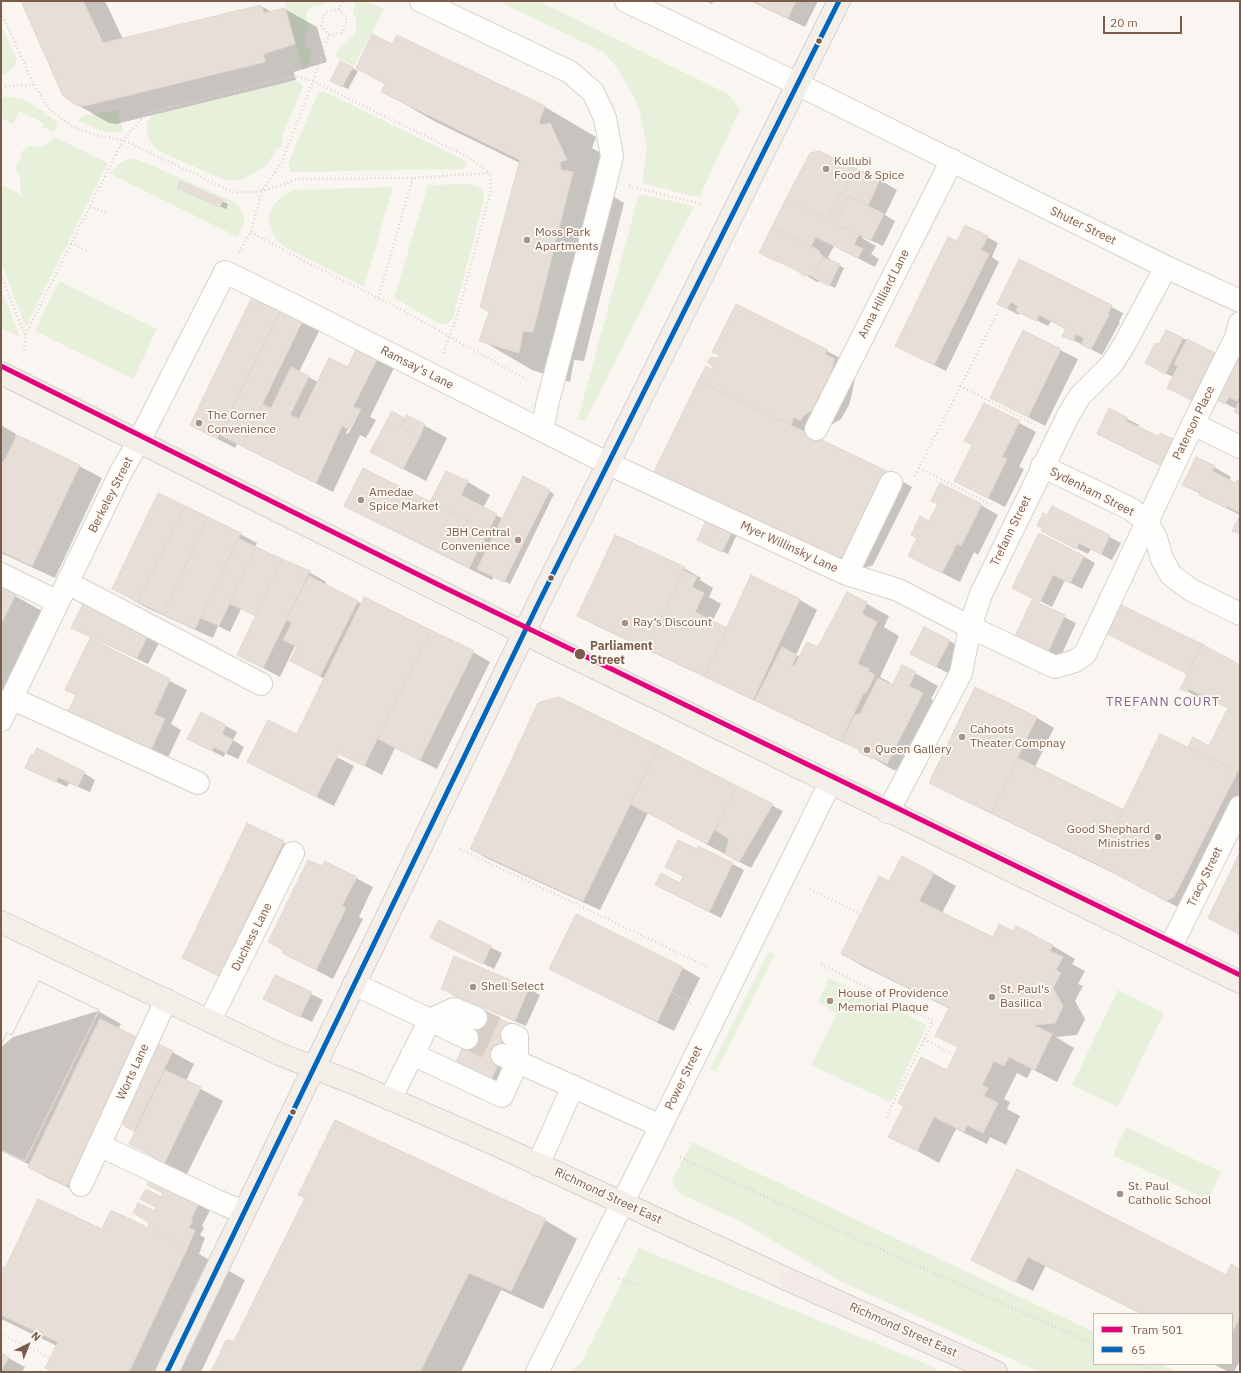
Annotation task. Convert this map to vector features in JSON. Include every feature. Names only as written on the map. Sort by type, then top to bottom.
[{"type":"highway","name":"Richmond Street East","points":[[791,1280],[996,1372]]},
{"type":"main road","points":[[167,1372],[524,633],[840,1]]},
{"type":"main road","points":[[1,373],[888,812],[1240,982]]},
{"type":"main road","name":"Richmond Street East","points":[[1,922],[279,1054],[314,1067],[499,1146],[791,1280]]},
{"type":"street","points":[[421,1],[570,72],[593,92],[606,118],[612,156],[548,401],[542,430]]},
{"type":"street","name":"Shuter Street","points":[[626,1],[952,160],[1166,267],[1240,301]]},
{"type":"street","name":"Anna Hilliard Lane","points":[[816,429],[952,160]]},
{"type":"street","name":"Trefann Street","points":[[888,812],[960,673],[970,627],[981,594],[1042,466],[1080,396],[1112,364],[1124,345],[1166,267]]},
{"type":"street","name":"Ramsay's Lane","points":[[225,272],[609,464]]},
{"type":"street","name":"Berkeley Street","points":[[1,720],[121,472],[225,272]]},
{"type":"street","name":"Paterson Place","points":[[970,627],[1055,667],[1074,661],[1085,654],[1193,424],[1236,337],[1240,323]]},
{"type":"street","points":[[1193,424],[1240,447]]},
{"type":"street","name":"Myer Willinsky Lane","points":[[609,464],[847,574],[898,590],[970,627]]},
{"type":"street","name":"Sydenham Street","points":[[1042,466],[1131,509],[1147,522],[1156,538],[1162,559],[1171,575],[1191,590],[1240,614]]},
{"type":"street","points":[[847,574],[891,483]]},
{"type":"street","points":[[1,574],[63,592],[261,684]]},
{"type":"street","points":[[12,698],[198,783]]},
{"type":"street","name":"Power Street","points":[[537,1372],[623,1203],[830,783]]},
{"type":"street","name":"Tracy Street","points":[[1170,948],[1240,806]]},
{"type":"street","name":"Duchess Lane","points":[[210,1020],[293,853]]},
{"type":"street","points":[[354,984],[467,1038]]},
{"type":"street","name":"Worts Lane","points":[[81,1185],[166,1000]]},
{"type":"street","points":[[390,1099],[430,1020],[454,1009],[476,1018]]},
{"type":"street","points":[[412,1054],[502,1096],[510,1059],[517,1037],[512,1035]]},
{"type":"street","points":[[510,1059],[661,1126]]},
{"type":"street","points":[[538,1165],[573,1086]]},
{"type":"street","points":[[99,1145],[219,1202],[244,1212]]},
{"type":"path","points":[[339,9],[343,1]]},
{"type":"path","points":[[329,35],[321,26],[326,12],[339,9]]},
{"type":"path","points":[[329,35],[342,33],[347,20],[339,9]]},
{"type":"path","points":[[1,12],[34,85],[48,108],[73,127],[96,135],[123,140],[235,193],[262,191],[298,179],[413,178],[490,172]]},
{"type":"path","points":[[225,272],[251,232],[262,191],[282,162],[314,81],[329,35]]},
{"type":"path","points":[[24,350],[25,336],[123,140],[147,113],[294,76],[314,81],[468,157],[490,172]]},
{"type":"path","points":[[1,86],[34,85]]},
{"type":"path","points":[[433,375],[456,320],[491,190],[490,172]]},
{"type":"path","points":[[378,298],[413,178]]},
{"type":"path","points":[[628,185],[701,204]]},
{"type":"path","points":[[90,206],[108,214]]},
{"type":"path","points":[[251,232],[406,312],[530,382]]},
{"type":"path","points":[[71,243],[89,252]]},
{"type":"path","points":[[1,275],[25,336]]},
{"type":"path","points":[[912,482],[998,312]]},
{"type":"path","points":[[960,386],[1037,426]]},
{"type":"path","points":[[919,468],[994,506]]},
{"type":"path","points":[[460,849],[708,966]]},
{"type":"path","points":[[810,889],[861,914]]},
{"type":"path","points":[[821,964],[933,1021],[885,1120]]},
{"type":"path","points":[[672,993],[691,1003]]},
{"type":"path","points":[[924,1038],[951,1053]]},
{"type":"path","points":[[680,1157],[837,1230],[1093,1344]]},
{"type":"path","points":[[618,1278],[640,1287]]},
{"type":"path","points":[[1,1334],[50,1358]]},
{"type":"path","points":[[1140,1365],[1156,1372]]},
{"type":"green space","points":[[285,1],[328,1],[325,4],[311,7],[307,10],[306,15],[308,28],[305,37],[306,46],[312,52],[308,67],[303,70]]},
{"type":"green space","points":[[356,1],[366,1],[384,9],[354,66],[335,56],[339,48],[355,34],[357,26],[356,18],[353,14]]},
{"type":"green space","points":[[498,1],[539,1],[728,94],[740,109],[700,196],[693,196],[642,183],[647,147],[639,109],[623,78],[614,64],[602,51]]},
{"type":"green space","points":[[1,25],[16,58],[16,64],[10,71],[3,75],[1,75]]},
{"type":"green space","points":[[290,81],[297,81],[302,85],[302,90],[282,136],[283,142],[281,147],[276,149],[266,166],[244,179],[229,181],[210,174],[157,150],[148,138],[146,129],[148,120],[152,115]]},
{"type":"green space","points":[[325,92],[464,160],[467,163],[466,167],[462,169],[291,172],[289,161],[318,94]]},
{"type":"green space","points":[[8,96],[23,99],[43,111],[57,123],[57,127],[54,132],[42,127],[44,123],[19,111],[13,124],[1,118],[1,98]]},
{"type":"green space","points":[[118,110],[123,131],[115,133],[102,131],[79,121],[82,116]]},
{"type":"green space","points":[[54,137],[108,163],[26,327],[1,263],[1,184],[24,197],[20,191],[20,177],[16,172],[16,165],[21,159],[21,153],[25,148],[30,146],[37,147],[47,144]]},
{"type":"green space","points":[[129,158],[139,160],[234,202],[239,206],[243,214],[244,224],[238,237],[109,173],[120,163]]},
{"type":"green space","points":[[467,184],[481,188],[484,199],[453,318],[448,323],[440,324],[394,298],[428,185]]},
{"type":"green space","points":[[393,187],[364,287],[287,248],[277,241],[272,231],[268,216],[274,204],[284,195],[295,190]]},
{"type":"green space","points":[[639,194],[694,206],[585,421],[578,419]]},
{"type":"green space","points":[[59,281],[157,329],[133,379],[35,331]]},
{"type":"green space","points":[[1,289],[20,337],[1,328]]},
{"type":"green space","points":[[769,951],[775,954],[716,1072],[710,1069]]},
{"type":"green space","points":[[829,978],[925,1024],[926,1027],[894,1097],[890,1102],[811,1065],[837,1013],[818,1002]]},
{"type":"green space","points":[[1118,990],[1164,1013],[1118,1107],[1072,1085]]},
{"type":"green space","points":[[1126,1127],[1221,1172],[1208,1200],[1113,1155]]},
{"type":"green space","points":[[692,1142],[1093,1332],[1093,1365],[1163,1365],[1178,1372],[1039,1372],[842,1282],[740,1221],[684,1196],[676,1189],[672,1181]]},
{"type":"green space","points":[[639,1248],[924,1363],[942,1372],[568,1372],[581,1363]]},
{"type":"building","points":[[21,1],[83,1],[103,43],[261,5],[264,13],[285,8],[295,44],[263,54],[265,62],[84,106],[76,105],[63,96]]},
{"type":"building","points":[[751,1],[796,1],[788,18]]},
{"type":"building","name":"Moss Park Apartments","points":[[372,34],[392,44],[397,35],[545,106],[539,123],[542,125],[550,123],[567,160],[560,162],[561,170],[573,172],[533,332],[523,331],[519,353],[479,341],[489,312],[480,307],[520,160],[381,92],[385,84],[356,68]]},
{"type":"building","points":[[340,61],[353,67],[342,87],[330,81]]},
{"type":"building","points":[[819,151],[855,168],[843,193],[840,193],[827,219],[786,199],[810,153]]},
{"type":"building","points":[[855,168],[880,179],[868,206],[849,196],[835,224],[859,235],[854,244],[863,249],[858,258],[816,237],[811,246],[772,227],[786,199],[827,219],[840,193],[843,193]]},
{"type":"building","points":[[180,181],[223,200],[220,207],[177,188]]},
{"type":"building","points":[[849,196],[884,214],[871,240],[835,224]]},
{"type":"building","points":[[965,225],[988,236],[981,250],[989,254],[934,365],[895,346],[948,237],[957,241]]},
{"type":"building","points":[[772,227],[818,250],[823,257],[813,277],[810,275],[804,276],[796,270],[759,253]]},
{"type":"building","points":[[823,257],[840,264],[829,286],[813,277]]},
{"type":"building","points":[[1019,259],[1112,305],[1108,314],[1109,315],[1091,349],[1081,345],[1084,338],[1076,334],[1073,341],[1062,336],[1066,329],[1039,315],[1036,321],[1016,311],[1018,306],[1011,302],[1007,309],[997,304]]},
{"type":"building","points":[[252,297],[280,311],[217,439],[190,425]]},
{"type":"building","points":[[736,304],[828,350],[825,354],[834,359],[830,381],[819,406],[804,415],[800,421],[794,417],[791,425],[698,381],[706,366],[712,370],[713,367],[708,363],[709,359],[711,357],[717,358],[719,355],[712,352]]},
{"type":"building","points":[[282,307],[304,318],[242,446],[220,435]]},
{"type":"building","points":[[1023,330],[1061,349],[1028,417],[990,398]]},
{"type":"building","points":[[1166,330],[1183,338],[1165,374],[1145,363],[1155,343],[1159,344]]},
{"type":"building","points":[[1187,339],[1219,355],[1206,380],[1202,378],[1191,400],[1167,388],[1178,366],[1174,364]]},
{"type":"building","points":[[358,345],[379,355],[353,407],[360,409],[349,429],[342,426],[316,483],[242,446],[262,404],[271,408],[291,367],[309,376],[290,415],[299,419],[329,358],[348,367]]},
{"type":"building","points":[[1235,356],[1240,359],[1240,396],[1237,401],[1229,397],[1225,404],[1214,399]]},
{"type":"building","points":[[698,381],[891,473],[851,553],[834,559],[654,472]]},
{"type":"building","points":[[1240,399],[1240,415],[1234,412]]},
{"type":"building","points":[[984,403],[1020,421],[1002,457],[1007,459],[988,498],[954,481],[972,445],[964,441]]},
{"type":"building","points":[[1109,408],[1128,418],[1126,421],[1158,436],[1160,433],[1179,442],[1166,468],[1097,434]]},
{"type":"building","points":[[392,411],[404,418],[400,426],[420,436],[403,469],[370,452]]},
{"type":"building","points":[[406,415],[425,424],[420,436],[401,426]]},
{"type":"building","points":[[17,435],[80,465],[32,566],[1,551],[1,468]]},
{"type":"building","points":[[1196,457],[1215,466],[1212,471],[1236,483],[1237,480],[1240,481],[1240,513],[1199,495],[1200,493],[1182,485]]},
{"type":"building","points":[[363,468],[488,531],[469,568],[344,506]]},
{"type":"building","points":[[446,471],[468,481],[461,495],[497,514],[488,531],[430,502]]},
{"type":"building","points":[[523,476],[550,490],[504,582],[477,569]]},
{"type":"building","points":[[940,483],[982,504],[961,546],[957,544],[942,573],[908,556],[917,538],[911,535],[920,516],[929,521],[938,504],[931,501]]},
{"type":"building","points":[[158,493],[185,506],[138,602],[112,589]]},
{"type":"building","points":[[185,506],[208,517],[163,614],[138,602]]},
{"type":"building","points":[[1052,506],[1110,535],[1101,554],[1079,543],[1076,549],[1041,531],[1042,528],[1037,526],[1043,513],[1047,515]]},
{"type":"building","points":[[1240,515],[1240,534],[1232,531]]},
{"type":"building","points":[[208,517],[241,533],[195,629],[163,614]]},
{"type":"building","points":[[707,518],[733,530],[722,552],[697,540]]},
{"type":"building","points":[[1039,533],[1084,556],[1070,583],[1053,575],[1040,602],[1012,588]]},
{"type":"building","points":[[615,535],[685,567],[647,649],[577,616]]},
{"type":"building","points":[[238,538],[256,547],[219,626],[201,618]]},
{"type":"building","points":[[256,547],[282,559],[256,616],[229,603]]},
{"type":"building","points":[[282,559],[310,571],[263,668],[237,655]]},
{"type":"building","points":[[683,570],[697,577],[692,587],[704,593],[695,612],[727,628],[704,676],[647,649]]},
{"type":"building","points":[[751,575],[800,599],[753,700],[704,676]]},
{"type":"building","points":[[309,576],[358,601],[320,676],[290,661],[297,647],[283,640],[292,623],[287,620]]},
{"type":"building","points":[[1,587],[16,594],[1,624]]},
{"type":"building","points":[[847,592],[867,602],[862,614],[877,622],[857,665],[858,664],[869,669],[868,671],[875,675],[866,693],[864,692],[841,741],[755,700],[782,647],[797,655],[792,665],[794,666],[807,642],[818,647]]},
{"type":"building","points":[[87,596],[150,631],[137,658],[71,628]]},
{"type":"building","points":[[364,597],[431,630],[364,766],[297,733]]},
{"type":"building","points":[[1032,600],[1065,615],[1048,652],[1015,636]]},
{"type":"building","points":[[1119,604],[1202,644],[1187,674],[1105,633]]},
{"type":"building","points":[[924,627],[950,640],[936,667],[910,654]]},
{"type":"building","points":[[431,630],[474,651],[420,760],[378,739]]},
{"type":"building","points":[[90,638],[170,679],[154,714],[165,719],[149,754],[66,715],[76,695],[65,690]]},
{"type":"building","points":[[1202,644],[1240,665],[1240,766],[1238,771],[1188,747],[1193,737],[1209,746],[1228,708],[1189,689],[1187,692],[1180,689]]},
{"type":"building","points":[[902,665],[916,672],[909,686],[923,693],[887,764],[873,757],[872,759],[859,752],[860,750],[842,741],[855,715],[860,714],[878,678],[892,685]]},
{"type":"building","points":[[975,687],[1037,717],[991,813],[929,783]]},
{"type":"building","points":[[559,697],[659,746],[583,901],[470,849],[538,703]]},
{"type":"building","points":[[201,712],[226,725],[222,734],[233,740],[226,753],[214,747],[212,751],[187,739]]},
{"type":"building","points":[[268,720],[338,755],[316,797],[247,762]]},
{"type":"building","name":"Good Shephard Ministries","points":[[1160,734],[1238,771],[1174,897],[1166,901],[1097,864]]},
{"type":"building","points":[[659,746],[737,786],[707,844],[630,804]]},
{"type":"building","points":[[37,748],[85,772],[78,786],[58,777],[56,782],[25,768],[31,754],[33,755]]},
{"type":"building","points":[[1018,758],[1124,810],[1097,864],[991,813]]},
{"type":"building","points":[[737,786],[773,804],[739,862],[725,854],[729,839],[715,830]]},
{"type":"building","points":[[247,823],[284,841],[219,976],[182,958]]},
{"type":"building","points":[[678,840],[697,849],[698,846],[733,863],[709,912],[655,885],[661,873],[680,883],[683,876],[665,867]]},
{"type":"building","points":[[1240,852],[1240,916],[1233,931],[1208,918]]},
{"type":"building","name":"St. Paul's Basilica","points":[[902,856],[934,873],[919,901],[993,937],[999,924],[1013,931],[1016,926],[1053,945],[1050,951],[1063,957],[1056,970],[1061,973],[1053,988],[1063,1006],[1055,1023],[1033,1025],[1052,1034],[1035,1070],[1009,1057],[1004,1066],[994,1061],[982,1085],[988,1088],[984,1096],[998,1103],[983,1133],[967,1125],[964,1132],[934,1117],[917,1151],[888,1137],[904,1106],[898,1103],[921,1057],[947,1070],[958,1047],[935,1036],[949,1008],[841,954],[879,876],[889,881]]},
{"type":"building","points":[[308,860],[322,866],[325,861],[357,877],[342,906],[346,908],[316,970],[282,953],[283,950],[268,942]]},
{"type":"building","points":[[576,914],[683,967],[657,1022],[549,969]]},
{"type":"building","points":[[1240,916],[1240,935],[1233,931]]},
{"type":"building","points":[[439,920],[491,946],[483,964],[430,938]]},
{"type":"building","points":[[454,956],[529,988],[515,1021],[441,989]]},
{"type":"building","points":[[275,975],[312,992],[300,1017],[263,999]]},
{"type":"building","points":[[39,981],[99,1010],[25,1161],[1,1150],[1,1045],[7,1033],[12,1035]]},
{"type":"building","points":[[39,981],[99,1010],[25,1161],[1,1150],[1,1045],[7,1033],[12,1035]]},
{"type":"building","points":[[480,1010],[516,1026],[489,1084],[453,1068]]},
{"type":"building","points":[[100,1019],[139,1038],[67,1186],[28,1167]]},
{"type":"building","points":[[152,1041],[173,1051],[134,1131],[125,1127],[126,1125],[113,1119]]},
{"type":"building","points":[[165,1070],[201,1087],[164,1164],[152,1158],[153,1156],[129,1144]]},
{"type":"building","points":[[335,1120],[546,1219],[511,1291],[469,1273],[420,1372],[211,1372],[226,1340],[234,1341],[305,1198],[298,1195]]},
{"type":"building","points":[[1017,1169],[1226,1275],[1231,1264],[1240,1269],[1240,1317],[1233,1330],[1233,1313],[1140,1313],[1028,1257],[1015,1282],[971,1260]]},
{"type":"building","points":[[152,1174],[201,1198],[191,1219],[193,1220],[189,1228],[195,1230],[188,1247],[148,1226],[149,1222],[133,1213],[138,1203],[154,1211],[156,1207],[140,1199],[146,1189],[161,1197],[163,1193],[147,1185]]},
{"type":"building","points":[[38,1199],[102,1229],[111,1210],[188,1247],[129,1372],[54,1372],[45,1368],[58,1342],[1,1315],[1,1266],[5,1268]]},
{"type":"building","points":[[1,1353],[9,1357],[1,1371]]},
{"type":"tunnel","points":[[476,1018],[512,1035]]},
{"type":"tunnel","points":[[467,1038],[502,1055]]},
{"type":"tram line","name":"501","points":[[1,366],[437,584],[1240,975]]},
{"type":"transit line","name":"65","points":[[167,1372],[539,602],[839,1]]},
{"type":"place","name":"Kullubi Food & Spice","points":[[826,169]]},
{"type":"place","name":"Moss Park Apartments","points":[[527,240]]},
{"type":"place","name":"The Corner Convenience","points":[[199,423]]},
{"type":"place","name":"Amedae Spice Market","points":[[361,500]]},
{"type":"place","name":"JBH Central Convenience","points":[[518,540]]},
{"type":"place","name":"Ray’s Discount","points":[[625,623]]},
{"type":"place","name":"Parliament Street","points":[[580,654]]},
{"type":"place","name":"Cahoots Theater Compnay","points":[[962,737]]},
{"type":"place","name":"Queen Gallery","points":[[867,750]]},
{"type":"place","name":"Good Shephard Ministries","points":[[1158,837]]},
{"type":"place","name":"Shell Select","points":[[473,987]]},
{"type":"place","name":"St. Paul's Basilica","points":[[992,997]]},
{"type":"place","name":"House of Providence Memorial Plaque","points":[[830,1001]]},
{"type":"place","name":"St. Paul Catholic School","points":[[1120,1194]]},
{"type":"district","name":"TREFANN COURT","points":[[1163,702]]}]
